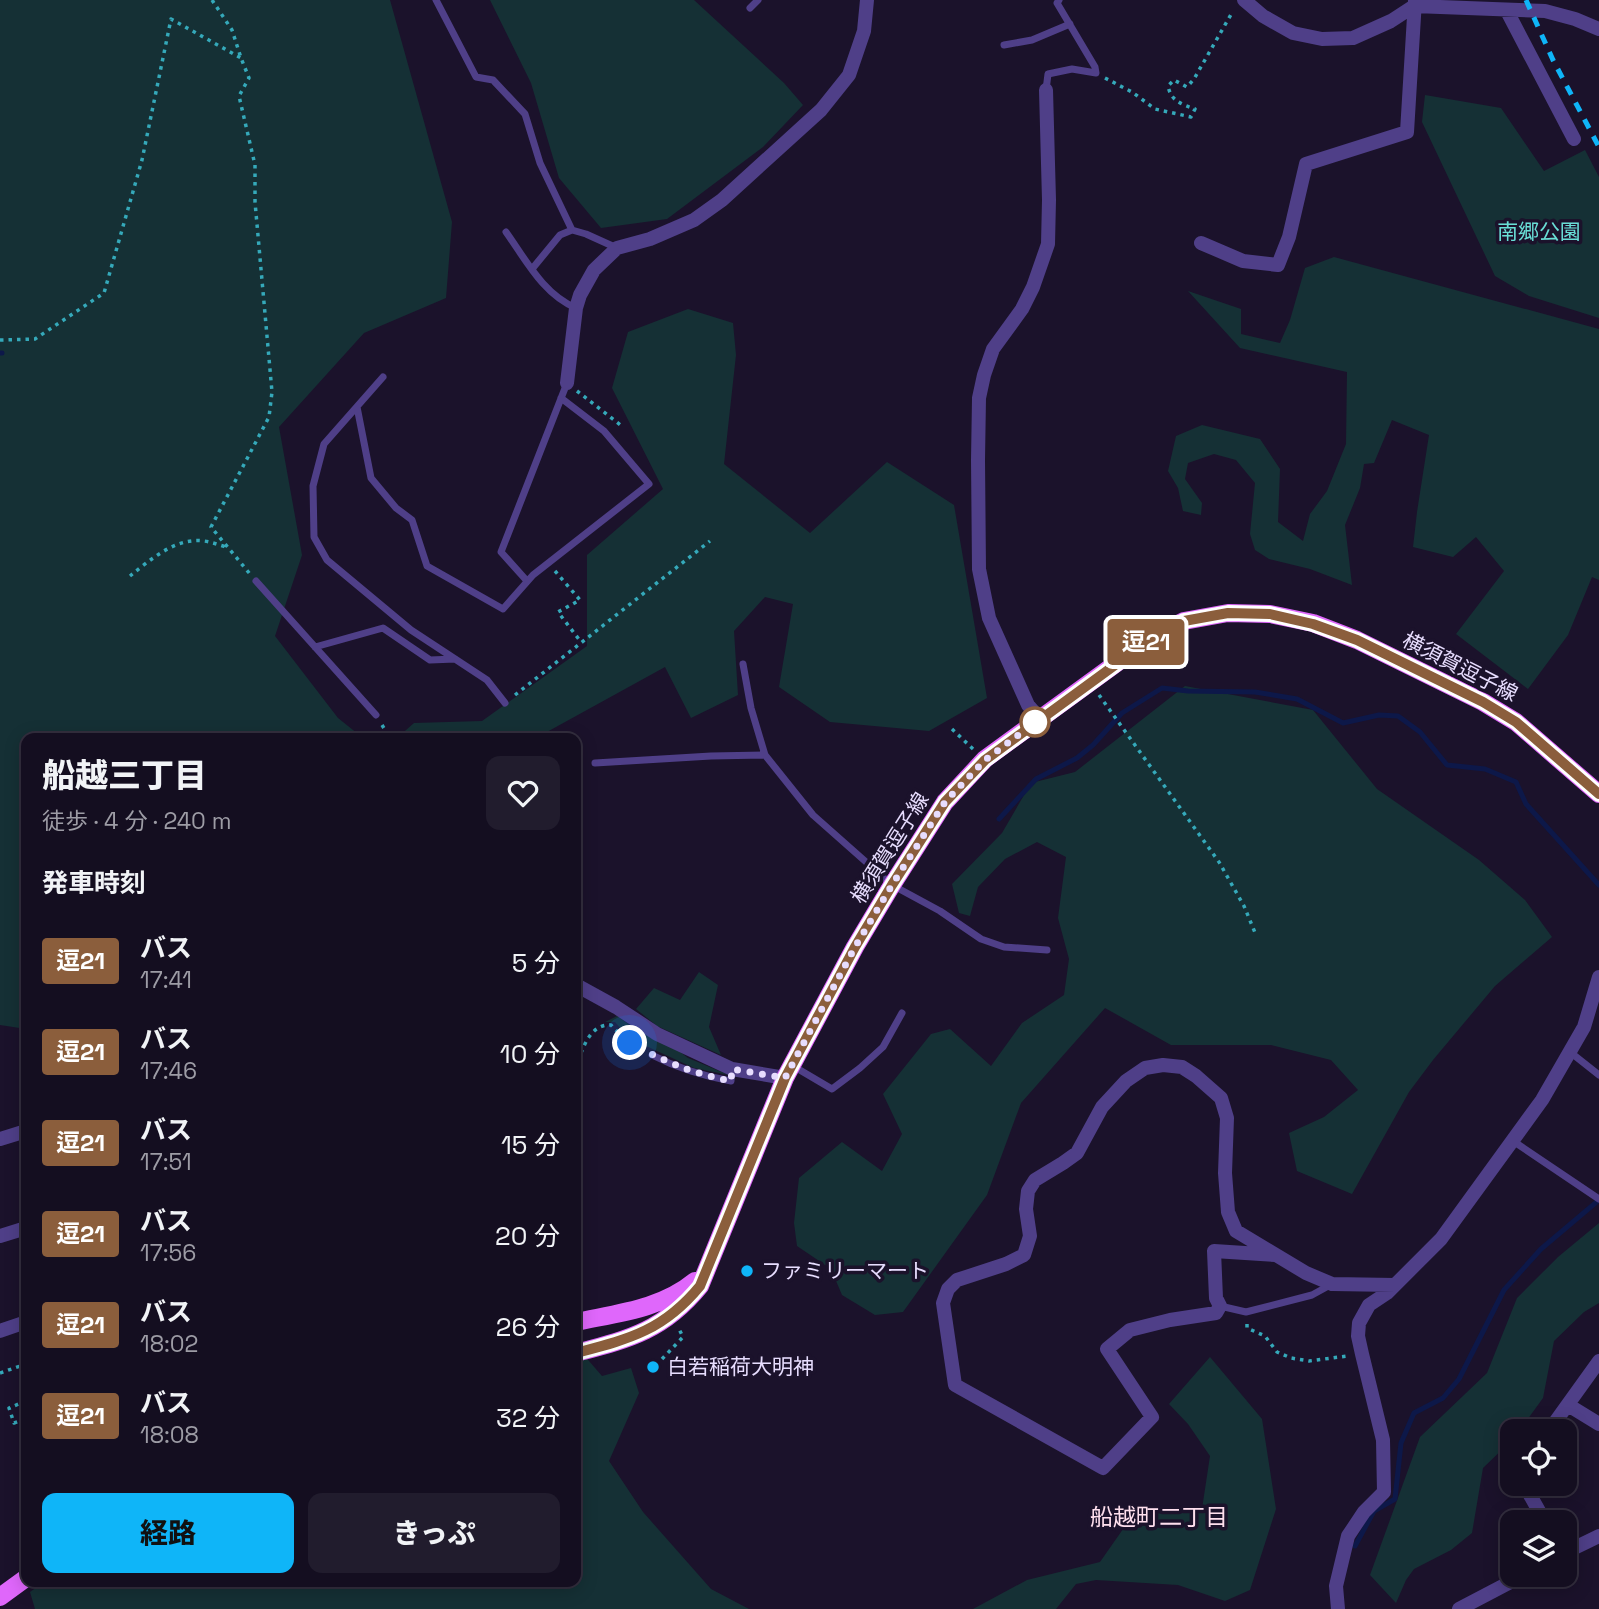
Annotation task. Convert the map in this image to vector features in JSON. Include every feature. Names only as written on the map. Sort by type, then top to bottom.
[{"type":"main road","name":"横須賀逗子線","points":[[581,1352],[645,1332],[687,1301],[700,1286],[789,1072],[855,947],[945,802],[985,760],[1152,638],[1184,621],[1228,613],[1270,614],[1313,624],[1357,640],[1483,702],[1516,722],[1599,794]]},
{"type":"main road","name":"横須賀逗子線","points":[[581,1321],[666,1300],[684,1290],[708,1269]]},
{"type":"main road","points":[[0,1597],[21,1582]]},
{"type":"street","points":[[1244,0],[1263,16],[1293,33],[1322,39],[1353,38],[1391,21],[1414,3],[1545,12],[1559,14],[1599,29]]},
{"type":"street","points":[[567,383],[576,308],[594,270],[617,248],[650,239],[694,220],[722,200],[821,110],[849,75],[864,31],[866,1]]},
{"type":"street","points":[[1201,243],[1243,261],[1278,265],[1289,237],[1306,164],[1407,132],[1414,3]]},
{"type":"street","points":[[1507,11],[1574,139]]},
{"type":"street","points":[[1040,719],[1028,705],[989,618],[979,569],[978,460],[979,398],[984,375],[993,349],[1022,309],[1033,287],[1048,244],[1046,90]]},
{"type":"street","points":[[1338,1609],[1336,1586],[1348,1536],[1364,1512],[1384,1492],[1383,1440],[1362,1353],[1359,1323],[1369,1305],[1387,1293],[1441,1239],[1542,1100],[1584,1027],[1599,977]]},
{"type":"street","points":[[581,988],[657,1034],[732,1069],[789,1072]]},
{"type":"street","points":[[1275,1255],[1214,1251],[1216,1297],[1220,1306],[1216,1313],[1130,1330],[1107,1349],[1152,1416],[1103,1468],[955,1385],[943,1303],[948,1289],[957,1280],[1006,1264],[1024,1255],[1030,1236],[1026,1209],[1028,1191],[1035,1180],[1077,1153],[1102,1107],[1126,1081],[1145,1068],[1163,1065],[1182,1067],[1221,1098],[1227,1118],[1225,1173],[1228,1212],[1236,1231],[1306,1273],[1332,1284],[1395,1285]]},
{"type":"street","points":[[0,1139],[21,1132]]},
{"type":"street","points":[[0,1236],[21,1230]]},
{"type":"street","points":[[0,1331],[21,1324]]},
{"type":"street","points":[[1558,1419],[1599,1361]]},
{"type":"street","points":[[1568,1405],[1599,1424]]},
{"type":"street","points":[[1577,1547],[1599,1536]]},
{"type":"street","points":[[1459,1609],[1501,1587]]},
{"type":"lane","points":[[436,0],[476,77],[493,80],[525,114],[540,163],[572,230]]},
{"type":"lane","points":[[750,8],[758,0]]},
{"type":"lane","points":[[1046,90],[1048,74],[1072,69],[1096,74],[1095,66],[1057,3],[1059,0]]},
{"type":"lane","points":[[1004,45],[1032,40],[1070,24]]},
{"type":"lane","points":[[532,269],[560,234],[572,230],[617,248]]},
{"type":"lane","points":[[506,232],[544,286],[565,304],[576,308]]},
{"type":"lane","points":[[383,377],[324,444],[313,486],[314,537],[327,560],[411,630],[486,680],[505,703]]},
{"type":"lane","points":[[527,582],[501,552],[567,383]]},
{"type":"lane","points":[[357,407],[371,478],[396,508],[412,520],[427,566],[503,609],[533,575],[649,484],[604,431],[561,398]]},
{"type":"lane","points":[[256,581],[376,715]]},
{"type":"lane","points":[[314,647],[383,628],[430,660],[456,659]]},
{"type":"lane","points":[[743,664],[751,708],[765,755],[813,815],[892,885],[940,911],[967,931],[1004,947],[1046,950]]},
{"type":"lane","points":[[596,763],[765,755]]},
{"type":"lane","points":[[789,1072],[832,1088],[883,1047],[902,1013]]},
{"type":"lane","points":[[1569,1051],[1599,1075]]},
{"type":"lane","points":[[652,1055],[701,1075],[731,1081],[732,1069]]},
{"type":"lane","points":[[1512,1141],[1599,1199]]},
{"type":"lane","points":[[1220,1306],[1246,1311],[1312,1295],[1332,1284]]},
{"type":"path","points":[[212,0],[232,30],[250,78],[239,96],[255,165],[255,202],[272,393],[269,417],[211,527],[256,581]]},
{"type":"path","points":[[1096,74],[1132,92],[1155,108],[1191,117],[1195,108],[1177,103],[1170,95],[1168,86],[1174,80],[1187,87],[1194,79],[1233,11]]},
{"type":"path","points":[[0,340],[35,339],[104,293],[142,160],[171,19],[241,58]]},
{"type":"path","points":[[567,383],[624,427]]},
{"type":"path","points":[[130,576],[152,557],[180,544],[202,540],[228,547]]},
{"type":"path","points":[[505,703],[710,541]]},
{"type":"path","points":[[549,564],[580,600],[558,612],[582,642]]},
{"type":"path","points":[[1090,681],[1219,862],[1244,906],[1256,936]]},
{"type":"path","points":[[952,729],[985,760]]},
{"type":"path","points":[[581,1053],[586,1039],[606,1024],[611,1025],[630,1043],[652,1055]]},
{"type":"path","points":[[1246,1311],[1247,1328],[1265,1336],[1277,1352],[1291,1358],[1309,1361],[1362,1353]]},
{"type":"path","points":[[662,1360],[683,1337],[677,1324]]},
{"type":"path","points":[[0,1373],[21,1366]]},
{"type":"path","points":[[21,1403],[9,1408],[14,1423],[21,1421]]},
{"type":"green space","points":[[0,0],[390,0],[452,222],[446,298],[364,333],[279,427],[302,555],[275,636],[338,718],[357,733],[21,733],[21,1028],[0,1025]]},
{"type":"green space","points":[[490,0],[694,0],[784,83],[803,105],[763,147],[667,219],[601,228],[559,178],[531,83]]},
{"type":"green space","name":"南郷公園","points":[[1425,95],[1501,108],[1544,171],[1585,150],[1599,177],[1599,318],[1529,296],[1495,276],[1422,122]]},
{"type":"green space","points":[[1334,257],[1599,329],[1599,580],[1592,577],[1568,635],[1528,689],[1456,634],[1504,571],[1476,537],[1453,557],[1413,547],[1429,435],[1392,420],[1374,463],[1364,464],[1360,488],[1345,525],[1352,585],[1310,569],[1269,559],[1255,550],[1250,534],[1255,483],[1236,460],[1214,454],[1188,463],[1185,479],[1202,503],[1201,515],[1183,511],[1178,488],[1168,471],[1176,436],[1202,425],[1260,439],[1280,469],[1278,522],[1303,541],[1310,514],[1327,491],[1346,444],[1347,372],[1240,348],[1188,291],[1241,309],[1241,334],[1280,343],[1290,320],[1305,268]]},
{"type":"green space","points":[[688,309],[733,323],[736,355],[724,464],[810,533],[887,462],[954,505],[987,698],[929,731],[830,722],[779,687],[793,604],[765,597],[734,631],[738,695],[691,718],[665,667],[545,733],[403,733],[414,723],[482,721],[587,646],[587,555],[663,489],[612,388],[628,332]]},
{"type":"green space","points":[[1185,686],[1313,710],[1377,789],[1479,860],[1525,900],[1552,937],[1495,986],[1433,1060],[1409,1092],[1352,1194],[1297,1171],[1289,1133],[1324,1117],[1358,1090],[1331,1060],[1271,1045],[1171,1045],[1105,1008],[1021,1103],[987,1195],[903,1312],[875,1315],[842,1295],[831,1269],[797,1246],[794,1223],[799,1178],[842,1142],[882,1171],[902,1134],[883,1094],[931,1034],[950,1029],[991,1066],[1022,1023],[1064,995],[1069,959],[1058,918],[1066,857],[1037,842],[1005,859],[978,887],[970,916],[959,913],[952,884],[1002,833],[1031,783],[1075,772]]},
{"type":"green space","points":[[699,972],[718,985],[709,1027],[721,1055],[657,1026],[636,1009],[654,988],[680,1000]]},
{"type":"green space","points":[[617,1016],[688,1058],[729,1075],[694,1068],[632,1042],[615,1022],[605,1022]]},
{"type":"green space","points":[[1599,1223],[1599,1303],[1584,1312],[1554,1341],[1543,1398],[1528,1419],[1500,1419],[1500,1452],[1483,1468],[1472,1533],[1451,1550],[1414,1569],[1396,1603],[1370,1575],[1420,1437],[1487,1373],[1517,1298],[1558,1257]]},
{"type":"green space","points":[[581,1352],[602,1376],[631,1368],[639,1393],[609,1461],[643,1512],[711,1589],[749,1609],[35,1609],[30,1592],[37,1587],[581,1587]]},
{"type":"green space","points":[[1210,1357],[1262,1419],[1276,1509],[1250,1590],[1225,1601],[1178,1585],[1096,1580],[1076,1584],[1056,1609],[973,1609],[1027,1580],[1100,1562],[1128,1522],[1163,1509],[1202,1509],[1210,1456],[1188,1424],[1169,1404]]},
{"type":"waterway","points":[[999,819],[1036,779],[1077,758],[1093,745],[1122,713],[1162,688],[1255,692],[1297,699],[1343,723],[1379,715],[1398,716],[1420,732],[1447,765],[1485,769],[1516,782],[1526,804],[1599,885]]},
{"type":"waterway","points":[[1355,1546],[1374,1511],[1395,1499],[1401,1443],[1414,1413],[1443,1398],[1459,1379],[1504,1290],[1541,1249],[1599,1200]]},
{"type":"railway","points":[[1526,0],[1553,60],[1599,147]]},
{"type":"bus line","name":"逗21","points":[[581,1352],[645,1332],[687,1301],[700,1286],[785,1078],[855,947],[945,802],[985,760],[1152,638],[1184,621],[1228,613],[1270,614],[1313,624],[1357,640],[1483,702],[1516,722],[1599,794]]},
{"type":"place","name":"ファミリーマート","points":[[747,1271]]},
{"type":"place","name":"白若稲荷大明神","points":[[653,1367]]},
{"type":"district","name":"船越町二丁目","points":[[1159,1517]]},
{"type":"route","points":[[630,1043],[664,1061],[701,1075],[731,1081],[732,1069],[785,1078],[855,947],[945,802],[985,760],[1040,719],[1035,722]]}]
